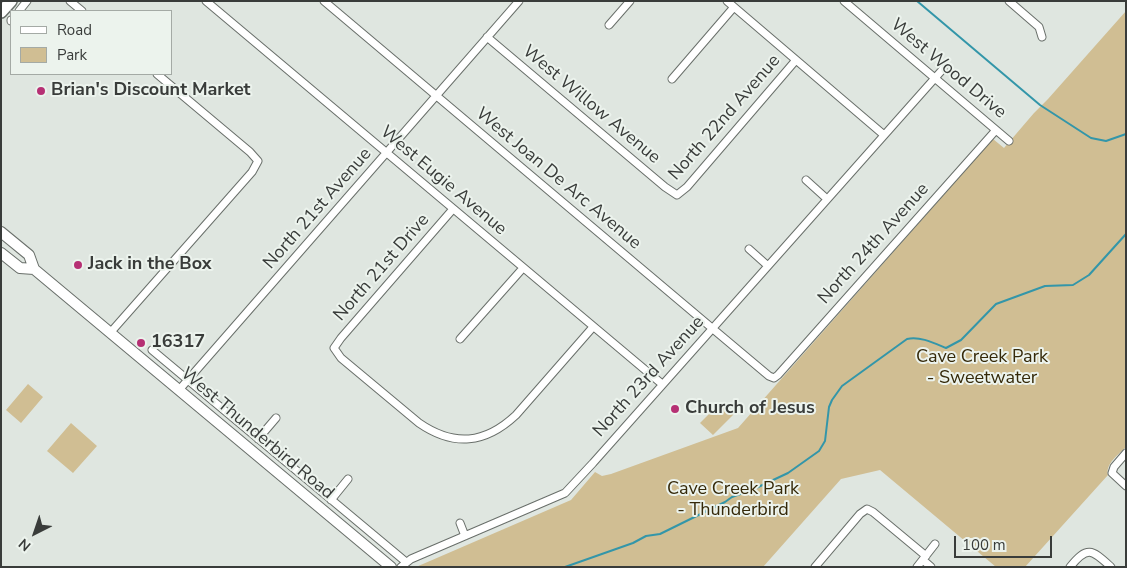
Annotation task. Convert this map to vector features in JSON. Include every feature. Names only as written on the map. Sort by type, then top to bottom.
[{"type":"main road","points":[[1,12],[11,1]]},
{"type":"main road","name":"West Thunderbird Road","points":[[1,232],[29,255],[34,269],[391,567]]},
{"type":"main road","name":"West Thunderbird Road","points":[[1,254],[20,268],[34,269]]},
{"type":"street","points":[[70,1],[81,10]]},
{"type":"street","name":"West Eugie Avenue","points":[[206,1],[662,384]]},
{"type":"street","name":"West Joan De Arc Avenue","points":[[324,1],[769,376],[774,378]]},
{"type":"street","name":"North 21st Avenue","points":[[180,390],[519,1]]},
{"type":"street","points":[[609,25],[630,1]]},
{"type":"street","points":[[727,1],[884,135]]},
{"type":"street","name":"West Wood Drive","points":[[844,1],[1009,141]]},
{"type":"street","points":[[1008,1],[1039,27],[1042,37]]},
{"type":"street","points":[[672,80],[734,7]]},
{"type":"street","name":"West Willow Avenue","points":[[487,37],[677,195]]},
{"type":"street","name":"North 22nd Avenue","points":[[677,195],[687,187],[796,60]]},
{"type":"street","name":"North 23rd Avenue","points":[[403,564],[565,493],[943,69]]},
{"type":"street","points":[[110,333],[252,172],[258,161],[250,152],[158,75]]},
{"type":"street","name":"North 24th Avenue","points":[[774,378],[996,130]]},
{"type":"street","points":[[806,180],[827,199]]},
{"type":"street","name":"North 21st Drive","points":[[453,209],[341,338],[334,348],[341,358],[419,423],[440,435],[467,439],[488,435],[506,424],[593,327]]},
{"type":"street","points":[[749,249],[768,266]]},
{"type":"street","points":[[460,339],[523,268]]},
{"type":"street","name":"West Thunderbird Road","points":[[152,350],[331,500],[403,564]]},
{"type":"street","name":"West Thunderbird Road","points":[[258,439],[276,418]]},
{"type":"street","points":[[1126,454],[1114,467],[1112,473],[1126,486]]},
{"type":"street","name":"West Thunderbird Road","points":[[331,500],[348,479]]},
{"type":"street","points":[[816,567],[860,514],[867,509],[873,512],[924,558],[931,567]]},
{"type":"street","points":[[460,523],[465,536]]},
{"type":"street","points":[[917,567],[936,544]]},
{"type":"street","points":[[1070,567],[1080,555],[1086,552],[1097,555],[1111,567]]},
{"type":"green space","name":"Cave Creek Park - Sweetwater","points":[[1126,11],[1126,447],[1111,463],[1108,475],[1025,567],[996,567],[880,470],[841,479],[763,567],[416,567],[571,500],[595,472],[602,476],[611,474],[738,428],[993,139],[1004,148]]},
{"type":"green space","points":[[28,384],[43,397],[21,423],[6,410]]},
{"type":"green space","points":[[721,402],[734,414],[713,435],[700,423]]},
{"type":"green space","points":[[71,423],[97,446],[73,473],[47,451]]},
{"type":"waterway","points":[[917,1],[1040,105],[1091,138],[1106,141],[1126,134]]},
{"type":"waterway","points":[[565,567],[633,543],[646,536],[660,534],[732,497],[788,473],[819,451],[825,441],[829,407],[842,386],[907,339],[922,339],[946,348],[961,340],[996,304],[1045,286],[1073,285],[1089,275],[1126,234]]},
{"type":"place","name":"Brian's Discount Market","points":[[41,91]]},
{"type":"place","name":"Jack in the Box","points":[[78,265]]},
{"type":"place","name":"16317","points":[[141,343]]},
{"type":"place","name":"Church of Jesus","points":[[675,409]]},
{"type":"park label","name":"Cave Creek Park - Thunderbird","points":[[733,500]]}]
